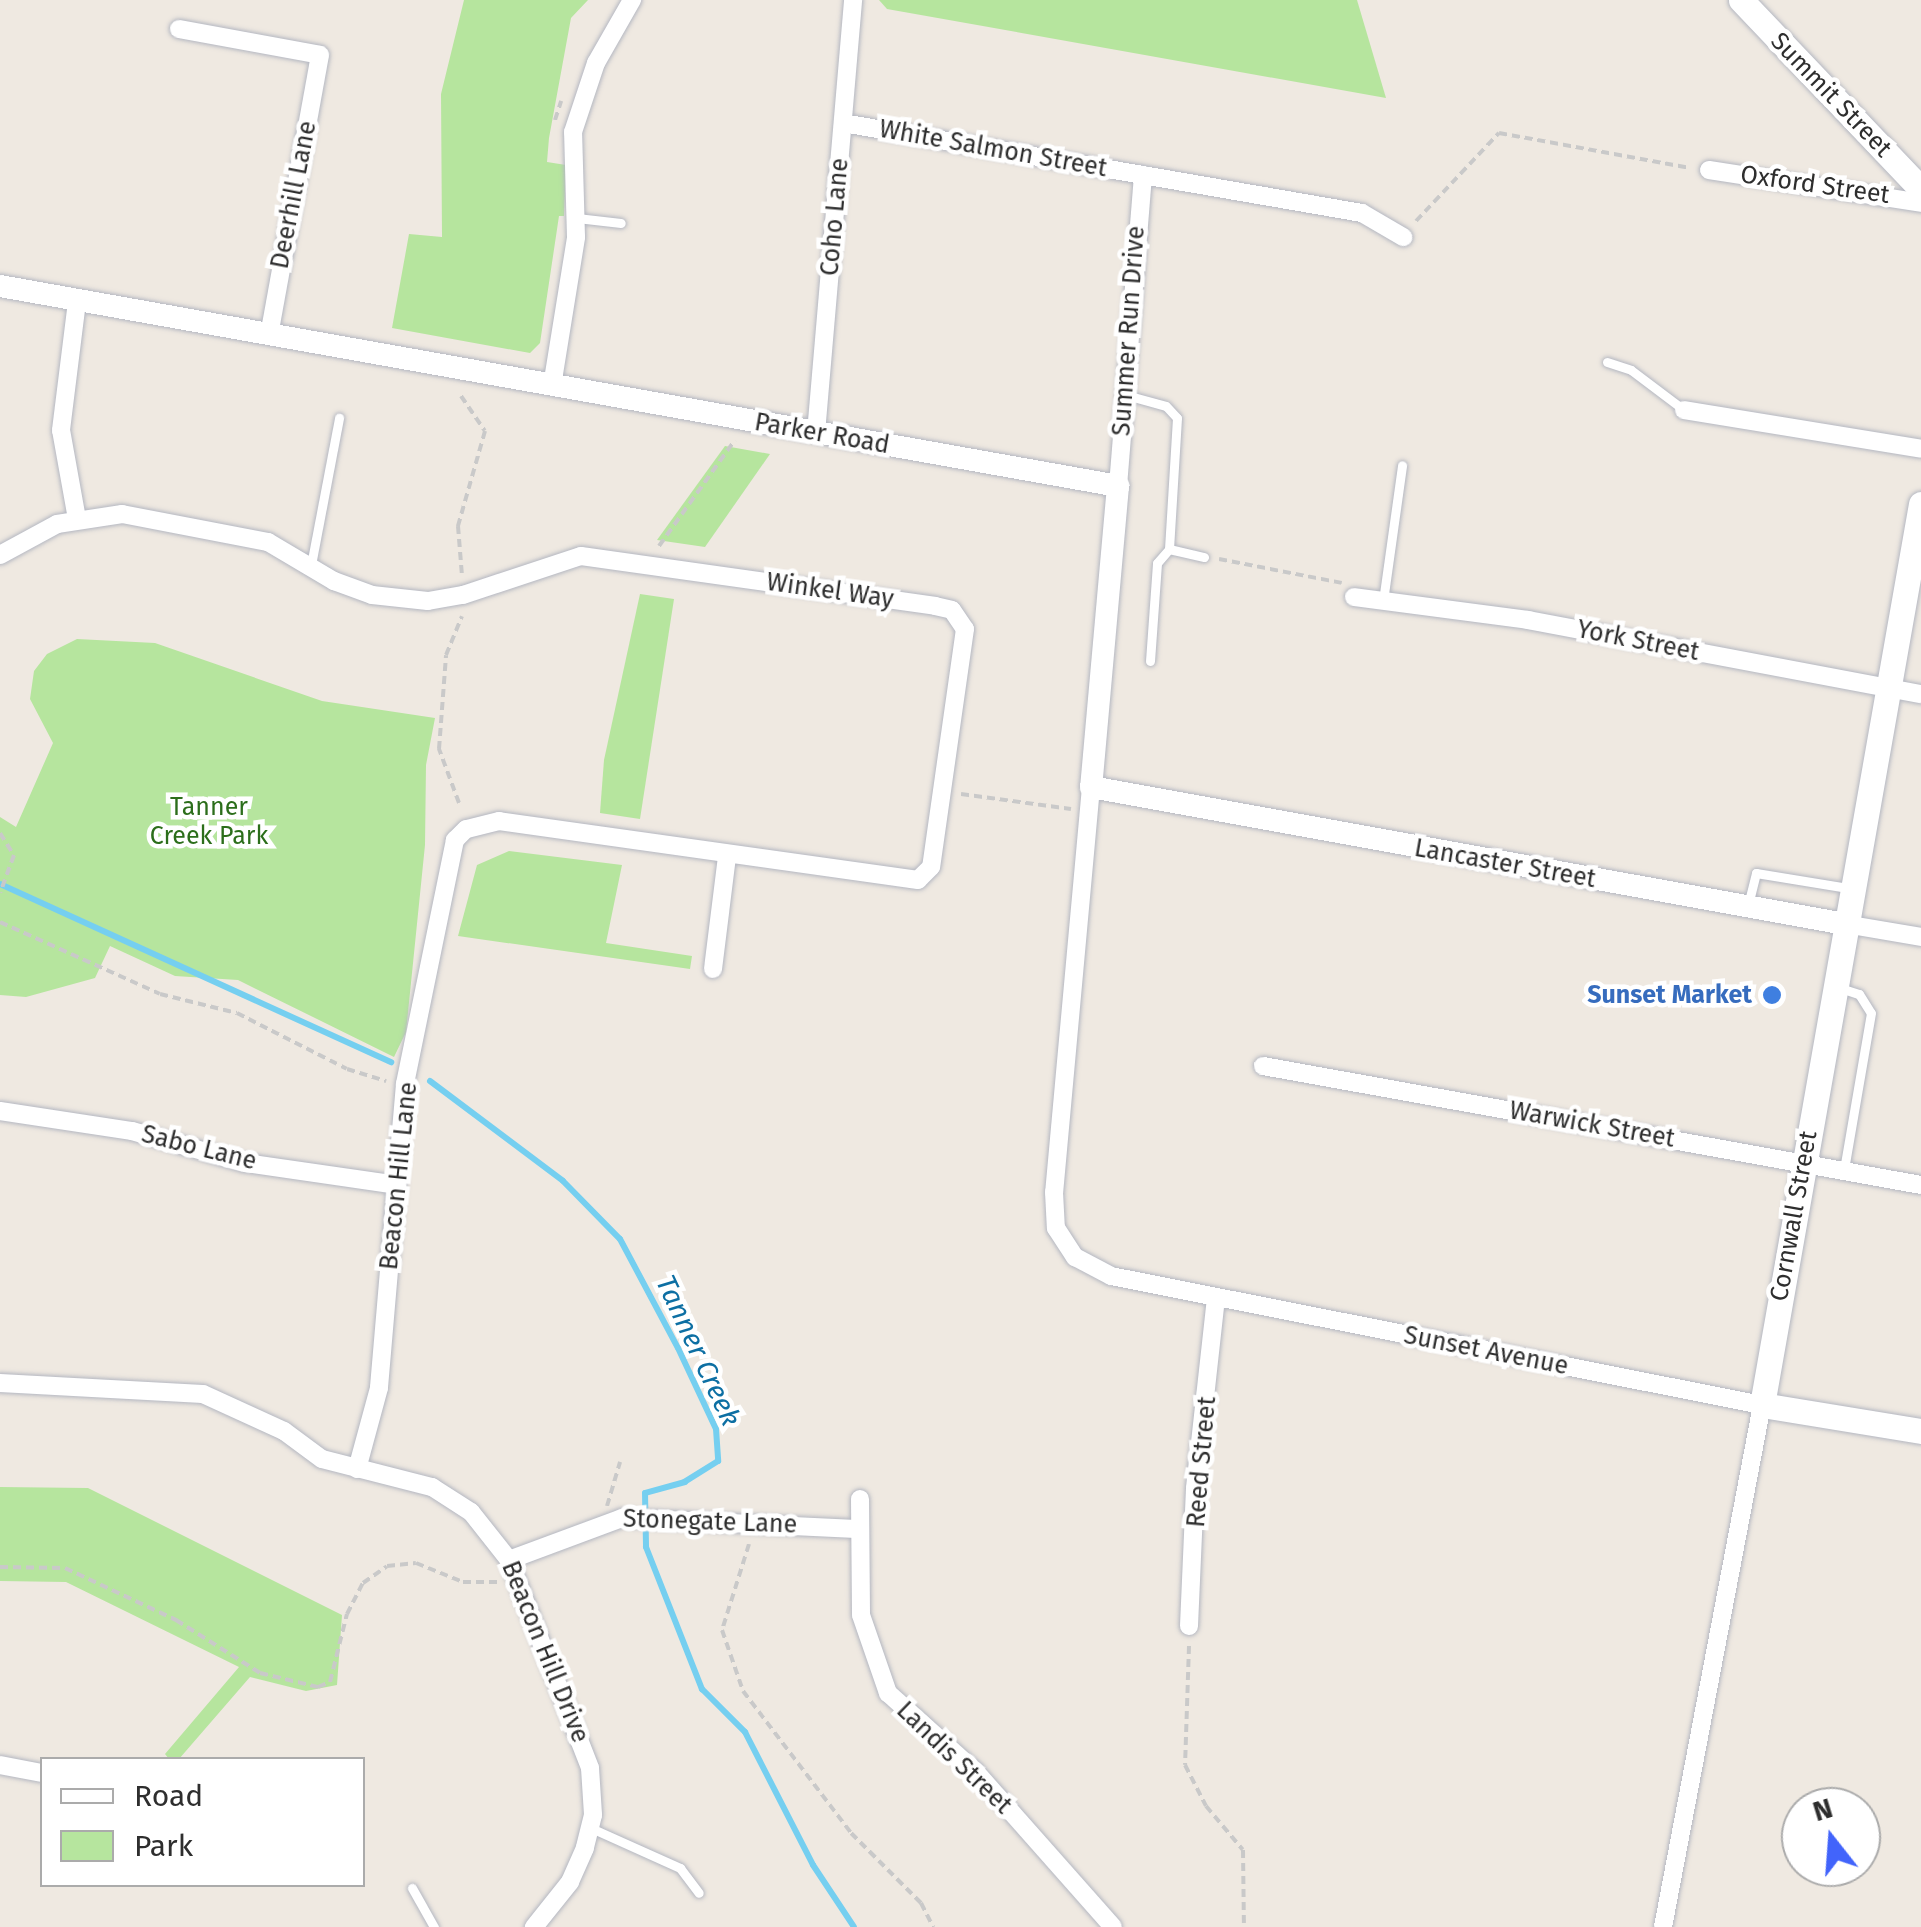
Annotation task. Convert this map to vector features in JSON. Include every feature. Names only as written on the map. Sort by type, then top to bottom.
[{"type":"main road","name":"Summit Street","points":[[1741,0],[1921,189]]},
{"type":"main road","name":"Cornwall Street","points":[[1762,1405],[1921,504]]},
{"type":"main road","name":"Sunset Avenue","points":[[1762,1405],[1921,1432]]},
{"type":"street","points":[[552,386],[577,218],[573,132],[581,96],[632,0]]},
{"type":"street","name":"Coho Lane","points":[[816,433],[852,0]]},
{"type":"street","name":"Deerhill Lane","points":[[179,29],[320,55],[269,335]]},
{"type":"street","name":"White Salmon Street","points":[[843,122],[1362,213],[1403,236]]},
{"type":"street","name":"Oxford Street","points":[[1709,170],[1921,203]]},
{"type":"street","name":"Summer Run Drive","points":[[1118,486],[1142,176]]},
{"type":"street","name":"Parker Road","points":[[0,286],[1118,486]]},
{"type":"street","points":[[77,519],[61,430],[78,301]]},
{"type":"street","points":[[1684,410],[1921,449]]},
{"type":"street","points":[[1081,810],[1090,787],[1118,486]]},
{"type":"street","name":"Winkel Way","points":[[0,554],[77,519],[122,514],[268,542],[372,595],[428,600],[581,556],[935,606],[960,618],[963,643],[926,876],[896,880],[499,821],[466,829]]},
{"type":"street","name":"York Street","points":[[1354,597],[1528,620],[1921,694]]},
{"type":"street","name":"Lancaster Street","points":[[1090,787],[1921,937]]},
{"type":"street","name":"Sunset Avenue","points":[[1081,810],[1053,1208],[1062,1242],[1082,1262],[1111,1276],[1762,1405]]},
{"type":"street","name":"Beacon Hill Lane","points":[[356,1469],[379,1388],[405,1084],[447,856],[466,829]]},
{"type":"street","points":[[713,969],[727,856]]},
{"type":"street","name":"Warwick Street","points":[[1263,1066],[1921,1185]]},
{"type":"street","name":"Sabo Lane","points":[[0,1111],[132,1131],[244,1163],[397,1185]]},
{"type":"street","name":"Reed Street","points":[[1189,1626],[1216,1297]]},
{"type":"street","name":"Beacon Hill Drive","points":[[0,1382],[202,1394],[284,1431],[322,1459],[446,1494],[472,1512],[509,1560],[587,1754],[591,1828],[570,1882],[534,1927]]},
{"type":"street","name":"Cornwall Street","points":[[1663,1927],[1762,1405]]},
{"type":"street","name":"Landis Street","points":[[860,1499],[858,1529],[865,1642],[888,1693],[975,1772],[1112,1927]]},
{"type":"street","name":"Stonegate Lane","points":[[509,1560],[614,1512],[858,1529]]},
{"type":"street","points":[[0,1766],[40,1773]]},
{"type":"lane","points":[[577,218],[621,223]]},
{"type":"lane","points":[[1606,362],[1632,370],[1684,410]]},
{"type":"lane","points":[[1123,394],[1166,406],[1177,418],[1169,549],[1157,563],[1150,661]]},
{"type":"lane","points":[[311,565],[340,418]]},
{"type":"lane","points":[[1383,600],[1402,465]]},
{"type":"lane","points":[[1169,549],[1204,557]]},
{"type":"lane","points":[[1748,905],[1756,873],[1852,888]]},
{"type":"lane","points":[[1834,986],[1859,994],[1871,1013],[1844,1170]]},
{"type":"lane","points":[[591,1828],[680,1868],[699,1893]]},
{"type":"lane","points":[[412,1888],[434,1927]]},
{"type":"path","points":[[1420,217],[1498,132],[1709,170]]},
{"type":"path","points":[[461,396],[485,430],[458,526],[461,571]]},
{"type":"path","points":[[659,546],[736,439]]},
{"type":"path","points":[[1204,557],[1348,584],[1354,597]]},
{"type":"path","points":[[459,803],[439,749],[446,655],[461,620]]},
{"type":"path","points":[[968,795],[1081,810]]},
{"type":"path","points":[[0,833],[14,850],[0,894]]},
{"type":"path","points":[[0,922],[160,994],[237,1014],[363,1077],[405,1084]]},
{"type":"path","points":[[614,1512],[620,1462]]},
{"type":"path","points":[[751,1537],[722,1630],[744,1692],[851,1833],[921,1902],[933,1927]]},
{"type":"path","points":[[0,1567],[65,1568],[176,1620],[260,1672],[318,1687],[330,1682],[347,1614],[363,1583],[387,1566],[416,1563],[463,1582],[505,1582]]},
{"type":"path","points":[[1189,1626],[1185,1765],[1206,1806],[1237,1840],[1247,1874],[1244,1927]]},
{"type":"green space","points":[[464,0],[588,0],[571,18],[549,138],[547,162],[566,165],[564,216],[559,216],[540,343],[530,353],[392,328],[409,234],[442,237],[441,94]]},
{"type":"green space","points":[[879,0],[1357,0],[1386,98],[887,9]]},
{"type":"green space","points":[[725,446],[770,454],[705,547],[657,540]]},
{"type":"green space","points":[[640,594],[674,599],[640,819],[600,813],[604,760]]},
{"type":"green space","name":"Tanner Creek Park","points":[[77,639],[155,643],[322,701],[435,718],[426,765],[425,845],[406,1032],[394,1057],[238,980],[175,976],[110,946],[95,978],[26,997],[0,995],[0,817],[16,827],[53,743],[30,699],[34,671],[47,654]]},
{"type":"green space","points":[[509,851],[622,865],[606,943],[692,956],[690,969],[458,936],[477,865]]},
{"type":"green space","points":[[0,1487],[88,1488],[342,1615],[337,1685],[306,1691],[250,1677],[181,1757],[167,1757],[165,1754],[239,1667],[66,1582],[0,1581]]},
{"type":"waterway","name":"Tanner Creek","points":[[0,884],[391,1062]]},
{"type":"waterway","name":"Tanner Creek","points":[[430,1081],[563,1181],[620,1239],[678,1348],[716,1429],[718,1461],[685,1482],[645,1493],[646,1547],[702,1689],[745,1732],[813,1865],[854,1927]]},
{"type":"place","name":"Sunset Market","points":[[1772,995]]}]
